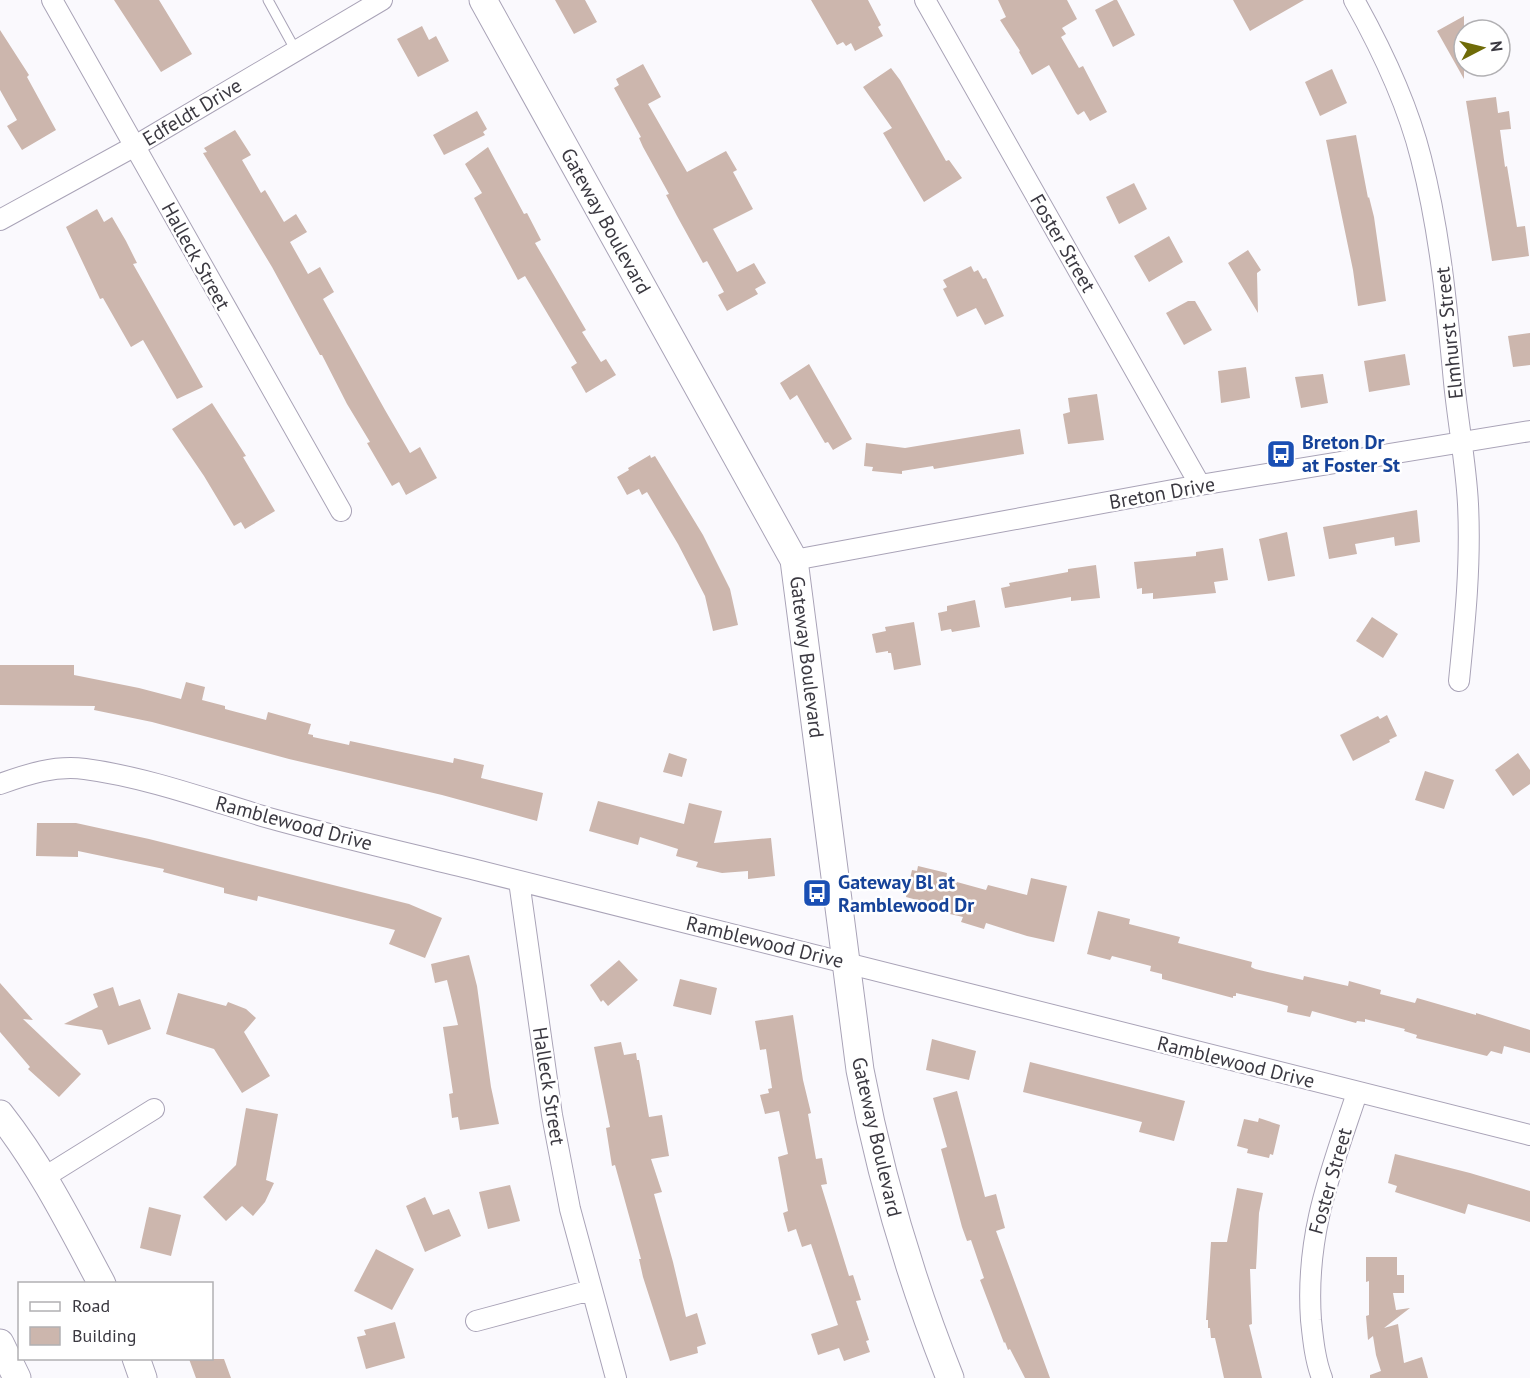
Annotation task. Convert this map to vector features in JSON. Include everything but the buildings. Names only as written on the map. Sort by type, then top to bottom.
[{"type":"street","name":"Halleck Street","points":[[52,0],[341,511]]},
{"type":"street","name":"Edfeldt Drive","points":[[0,220],[135,146],[382,0]]},
{"type":"street","name":"Gateway Boulevard","points":[[483,0],[794,560],[860,1070],[885,1183],[917,1288],[950,1378]]},
{"type":"street","name":"Foster Street","points":[[925,0],[1200,485]]},
{"type":"street","name":"Elmhurst Street","points":[[1353,0],[1379,45],[1390,70],[1421,156],[1434,214],[1447,303],[1468,502],[1469,564],[1459,681]]},
{"type":"street","name":"Breton Drive","points":[[794,560],[1200,485],[1530,431]]},
{"type":"street","name":"Ramblewood Drive","points":[[0,784],[34,773],[63,768],[119,774],[311,830],[845,961],[1357,1093],[1530,1135]]},
{"type":"street","name":"Halleck Street","points":[[519,881],[552,1115],[570,1209],[616,1378]]},
{"type":"street","name":"Foster Street","points":[[1322,1378],[1315,1351],[1310,1310],[1312,1247],[1324,1189],[1357,1093]]},
{"type":"street","points":[[44,1179],[154,1109]]},
{"type":"street","points":[[0,1114],[44,1179],[101,1282]]},
{"type":"street","points":[[476,1321],[591,1290]]},
{"type":"street","points":[[0,1343],[17,1378]]},
{"type":"street","points":[[136,1360],[144,1378]]},
{"type":"lane","points":[[268,0],[296,51]]},
{"type":"place","name":"Breton Dr at Foster St","points":[[1281,454]]},
{"type":"place","name":"Gateway Bl at Ramblewood Dr","points":[[817,893]]}]
